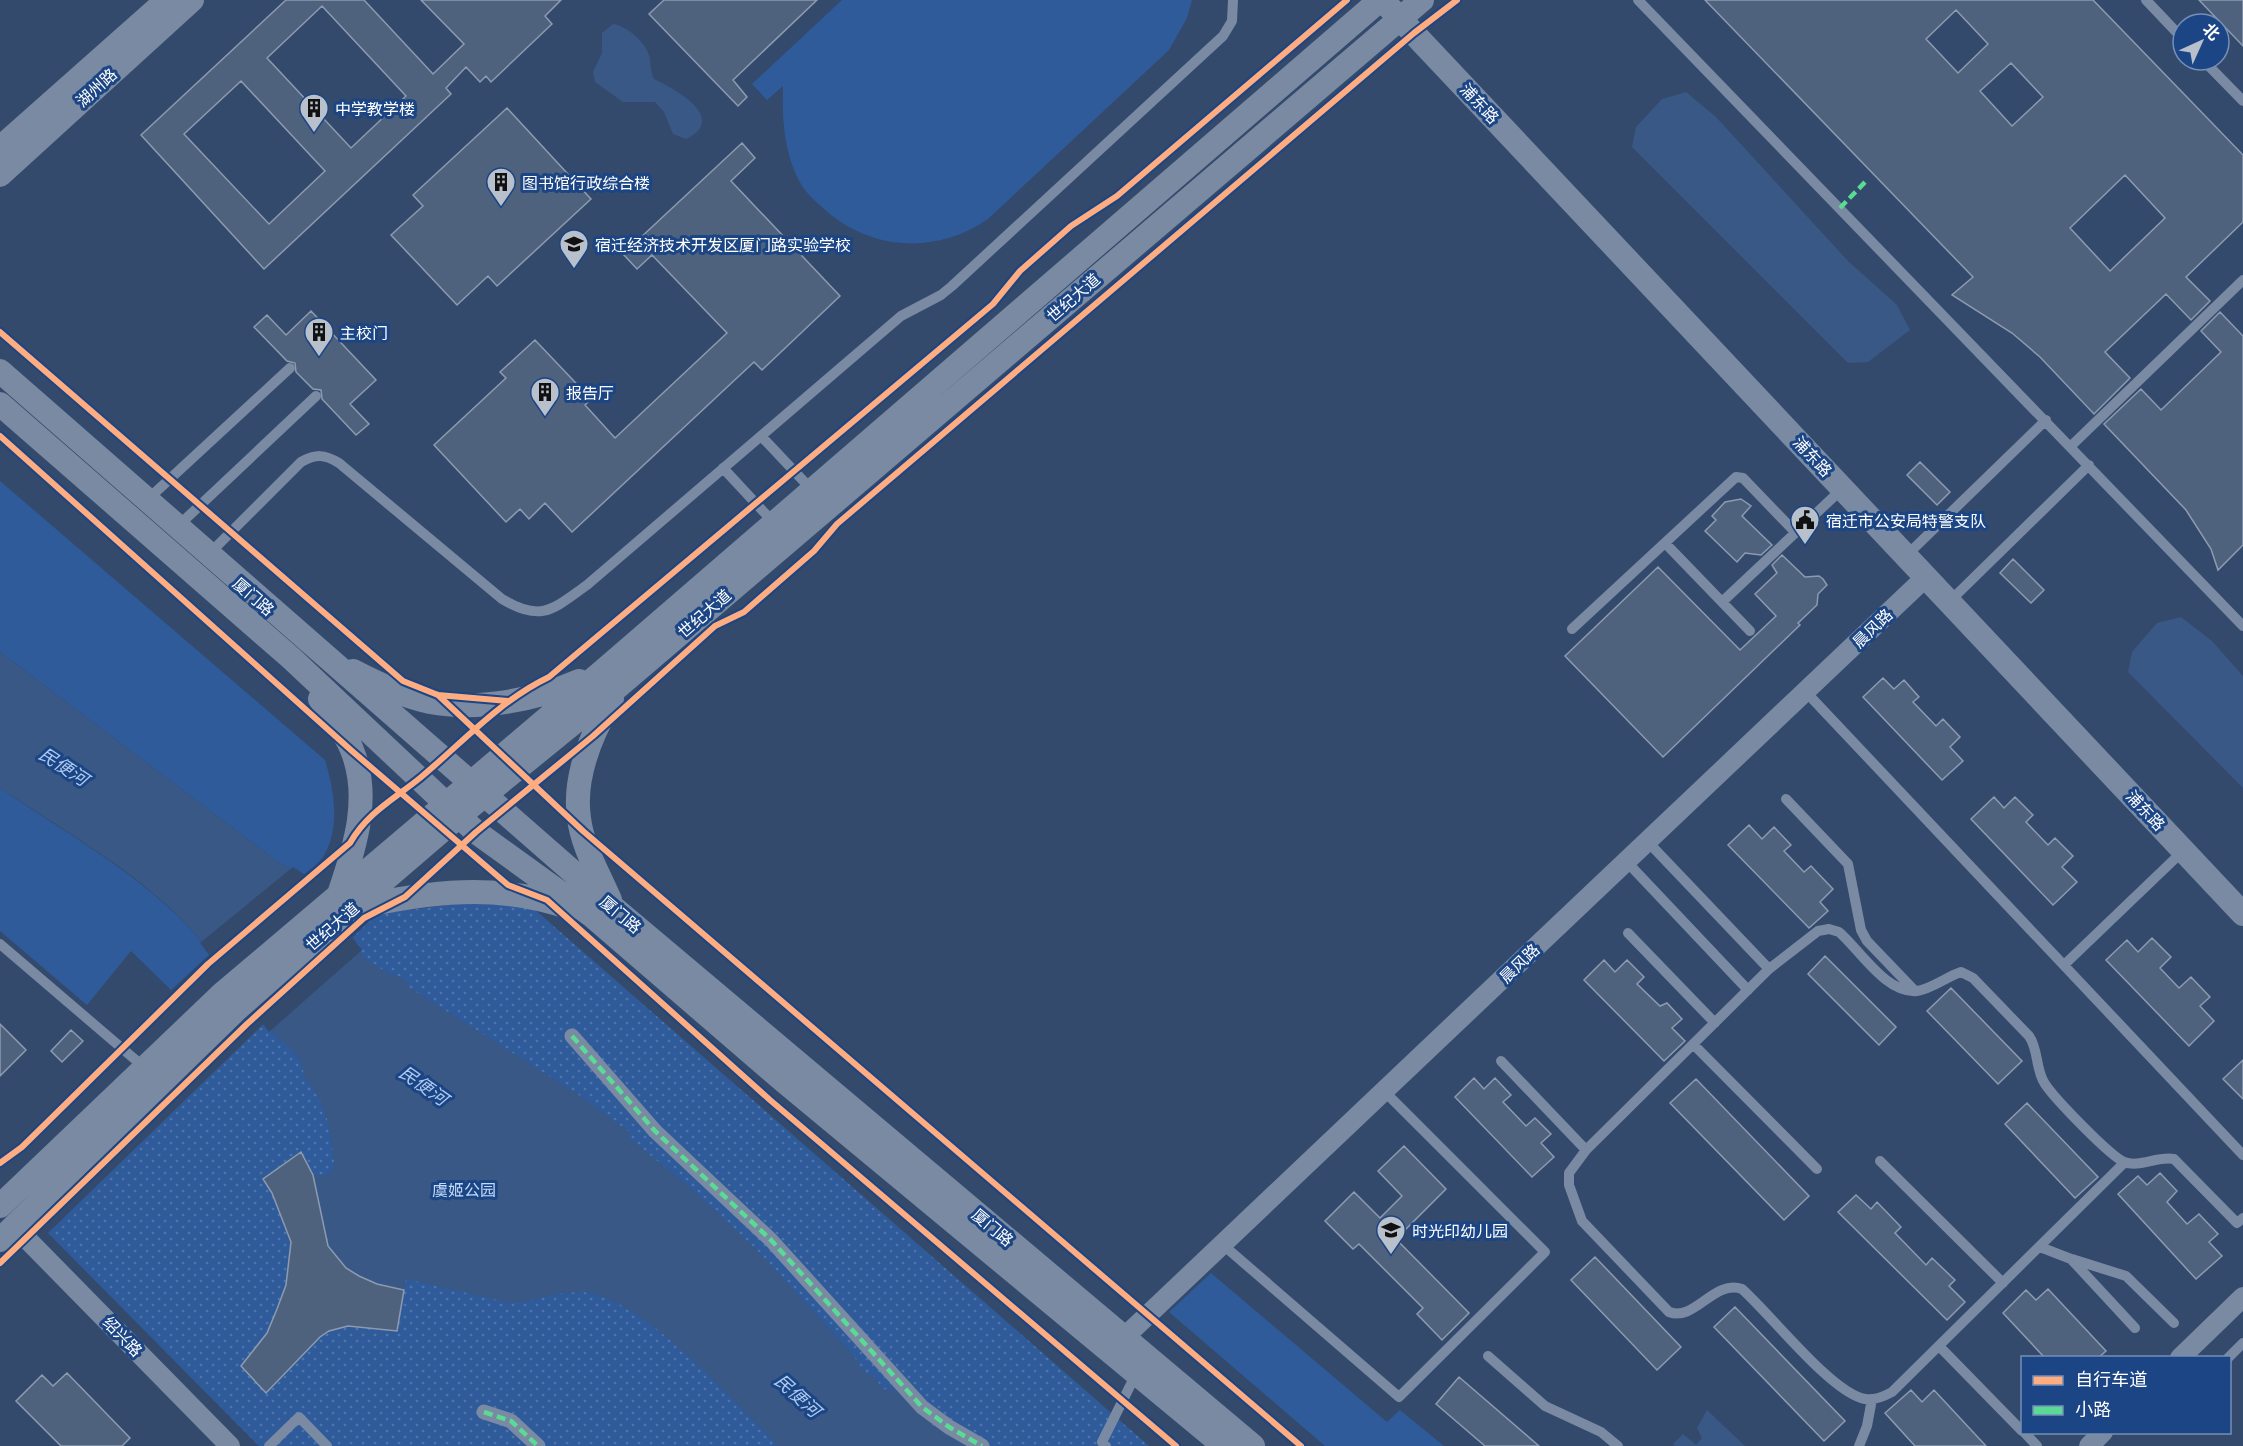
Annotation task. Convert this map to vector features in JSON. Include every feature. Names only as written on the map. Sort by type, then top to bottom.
[{"type":"street","name":"湖州路","points":[[0,148],[167,0]]},
{"type":"street","name":"湖州路","points":[[0,175],[192,0]]},
{"type":"street","name":"浦东路","points":[[1381,0],[1927,576],[2243,914]]},
{"type":"street","name":"世纪大道","points":[[0,1206],[145,1068],[229,1001],[782,532],[1381,0]]},
{"type":"street","name":"世纪大道","points":[[820,499],[1422,0]]},
{"type":"street","name":"厦门路","points":[[0,371],[477,789],[602,911],[786,1083],[1118,1344],[1253,1446]]},
{"type":"street","name":"厦门路","points":[[0,404],[291,658],[476,832],[602,911]]},
{"type":"street","name":"晨风路","points":[[1118,1344],[1927,576]]},
{"type":"street","points":[[323,656],[387,688],[431,702],[499,703],[551,694],[612,678]]},
{"type":"street","points":[[291,658],[332,715],[352,751],[358,778],[360,803],[358,839],[340,905],[452,891],[547,900],[602,911],[579,809],[588,748],[612,678]]},
{"type":"street","name":"世纪大道","points":[[8,1234],[229,1001]]},
{"type":"street","points":[[572,1036],[655,1131],[771,1240],[909,1394],[949,1427],[982,1446]]},
{"type":"street","name":"绍兴路","points":[[8,1234],[230,1446]]},
{"type":"street","points":[[2182,1356],[2243,1297]]},
{"type":"street","name":"厦门路","points":[[1118,1344],[1137,1372],[1224,1446]]},
{"type":"street","points":[[484,1412],[512,1421],[538,1446]]},
{"type":"street","points":[[2089,1446],[2101,1434]]},
{"type":"lane","points":[[208,555],[301,462],[313,456],[326,455],[339,463],[502,599],[518,609],[542,613],[587,585],[901,316],[941,295],[952,286],[1223,36],[1232,21],[1233,0]]},
{"type":"lane","points":[[1638,0],[2243,626]]},
{"type":"lane","points":[[2146,0],[2171,26]]},
{"type":"lane","points":[[2214,72],[2243,102]]},
{"type":"lane","points":[[2071,446],[2243,280]]},
{"type":"lane","points":[[147,500],[290,368]]},
{"type":"lane","points":[[177,527],[316,396]]},
{"type":"lane","points":[[1907,555],[2046,420]]},
{"type":"lane","points":[[761,436],[820,499]]},
{"type":"lane","points":[[1950,601],[2089,465]]},
{"type":"lane","points":[[723,468],[782,532]]},
{"type":"lane","points":[[1572,629],[1739,476],[1795,532]]},
{"type":"lane","points":[[1722,602],[1843,487]]},
{"type":"lane","points":[[1665,543],[1750,631]]},
{"type":"lane","points":[[1805,691],[2243,1155]]},
{"type":"lane","points":[[1786,799],[1848,864],[1861,930],[1868,941],[1915,992]]},
{"type":"lane","points":[[1647,841],[1769,969]]},
{"type":"lane","points":[[2064,965],[2184,850]]},
{"type":"lane","points":[[1626,861],[1748,990]]},
{"type":"lane","points":[[2125,1162],[1892,1392],[1872,1399],[1864,1399],[1841,1389],[1742,1289],[1734,1286],[1719,1291],[1686,1313],[1678,1315],[1670,1312],[1582,1221],[1569,1185],[1569,1173],[1586,1150],[1693,1044],[1769,969],[1818,931],[1829,928],[1839,932],[1852,943],[1888,982],[1915,992],[1960,972],[1973,978],[2029,1036],[2035,1045],[2045,1084],[2107,1149],[2125,1162],[2145,1163],[2161,1157],[2174,1159],[2237,1223],[2243,1218]]},
{"type":"lane","points":[[1628,933],[1715,1023]]},
{"type":"lane","points":[[0,944],[145,1068]]},
{"type":"lane","points":[[1693,1044],[1817,1169]]},
{"type":"lane","points":[[1501,1061],[1586,1150]]},
{"type":"lane","points":[[1222,1244],[1400,1397],[1545,1251],[1384,1091]]},
{"type":"lane","points":[[1881,1161],[2003,1283]]},
{"type":"lane","points":[[2040,1247],[2126,1276],[2174,1323]]},
{"type":"lane","points":[[2071,1259],[2135,1328]]},
{"type":"lane","points":[[2230,1356],[2243,1343]]},
{"type":"lane","points":[[1939,1346],[2021,1430]]},
{"type":"lane","points":[[1488,1356],[1545,1406],[1601,1432],[1618,1446]]},
{"type":"lane","points":[[1107,1446],[1102,1442],[1137,1372]]},
{"type":"lane","points":[[1860,1446],[1867,1426],[1872,1399]]},
{"type":"lane","points":[[269,1446],[299,1417],[327,1446]]},
{"type":"lane","points":[[2025,1434],[2037,1446]]},
{"type":"green space","points":[[842,0],[1192,0],[1187,18],[1169,50],[988,219],[968,231],[947,239],[925,243],[904,243],[882,240],[861,233],[841,222],[811,197],[795,173],[791,161],[784,124],[783,86],[767,100],[752,84]]},
{"type":"green space","points":[[0,481],[325,760],[333,796],[334,821],[329,846],[316,865],[302,876],[278,862],[0,652]]},
{"type":"green space","points":[[0,788],[84,843],[139,883],[165,904],[211,953],[171,990],[131,951],[87,1005],[0,931]]},
{"type":"green space","name":"虞姬公园","points":[[479,901],[534,909],[1149,1446],[259,1446],[48,1233],[377,914]]},
{"type":"green space","points":[[1211,1273],[1387,1422],[1400,1410],[1444,1446],[1325,1446],[1169,1312]]},
{"type":"water","points":[[613,24],[629,31],[643,45],[649,55],[654,79],[685,97],[694,105],[700,113],[702,122],[698,131],[686,139],[673,134],[664,112],[655,102],[623,102],[595,82],[593,72],[602,53],[602,33]]},
{"type":"water","points":[[1686,92],[1716,117],[1848,261],[1897,305],[1910,330],[1868,362],[1848,363],[1632,147],[1636,127],[1662,99]]},
{"type":"water","points":[[2181,617],[2212,641],[2243,676],[2243,788],[2128,672],[2132,652],[2157,623]]},
{"type":"water","name":"民便河","points":[[0,652],[278,862],[302,876],[364,958],[394,977],[396,975],[409,982],[407,986],[579,1095],[631,1133],[628,1137],[694,1191],[758,1251],[852,1354],[868,1376],[872,1374],[883,1389],[895,1390],[932,1425],[968,1446],[778,1446],[713,1380],[660,1331],[607,1298],[574,1292],[511,1303],[406,1279],[404,1290],[359,1275],[345,1265],[334,1253],[327,1238],[313,1175],[325,1176],[335,1168],[327,1118],[319,1098],[303,1075],[303,1068],[297,1056],[271,1030],[201,940],[175,913],[135,879],[91,847],[0,788]]},
{"type":"water","points":[[1707,1410],[1745,1446],[1675,1446],[1673,1444],[1683,1434],[1696,1445],[1702,1438],[1697,1428]]},
{"type":"pier","points":[[293,867],[304,874],[362,950],[269,1032],[200,943]]},
{"type":"building","name":"中学教学楼","points":[[286,0],[364,0],[433,74],[464,44],[421,0],[561,0],[545,16],[552,24],[491,82],[486,76],[480,82],[466,67],[446,88],[451,94],[264,269],[141,135]],"holes":[[[322,6],[406,96],[351,148],[267,58]],[[241,81],[325,171],[269,224],[184,134]]]},
{"type":"building","points":[[664,0],[817,0],[733,80],[747,97],[738,106],[649,14]]},
{"type":"building","points":[[1705,0],[2093,0],[2243,155],[2243,222],[2186,277],[2210,301],[2191,320],[2166,294],[2105,352],[2130,378],[2094,414],[2040,357],[2012,333],[1952,295],[1973,277]],"holes":[[[1956,10],[1988,44],[1958,73],[1926,39]],[[2011,63],[2043,97],[2012,126],[1980,91]],[[2125,175],[2165,218],[2110,271],[2070,228]]]},
{"type":"building","points":[[2199,0],[2243,0],[2243,46],[2231,33],[2231,12],[2210,12]]},
{"type":"building","name":"图书馆行政综合楼","points":[[507,108],[591,199],[497,286],[488,276],[457,305],[391,235],[423,206],[413,195]]},
{"type":"building","points":[[742,143],[755,158],[731,181],[840,296],[762,370],[754,362],[572,532],[545,503],[529,519],[520,509],[506,522],[434,445],[506,378],[500,372],[535,340],[591,399],[585,405],[615,438],[727,333],[652,255],[637,269],[623,254]]},
{"type":"building","name":"主校门","points":[[311,311],[376,380],[350,404],[369,424],[356,435],[322,399],[321,390],[313,389],[296,372],[295,363],[287,361],[254,327],[267,315],[286,335]]},
{"type":"building","points":[[2220,312],[2243,336],[2243,545],[2218,570],[2211,549],[2186,510],[2104,424],[2141,389],[2161,410],[2221,352],[2201,331]]},
{"type":"building","points":[[1920,462],[1950,492],[1937,505],[1907,475]]},
{"type":"building","points":[[1741,499],[1751,506],[1742,516],[1772,545],[1761,555],[1745,553],[1737,562],[1705,531],[1716,520],[1712,516],[1725,502]]},
{"type":"building","points":[[1782,555],[1805,577],[1819,576],[1823,579],[1827,585],[1818,594],[1817,605],[1798,623],[1800,625],[1663,757],[1565,656],[1658,567],[1740,650],[1776,616],[1755,594],[1777,573],[1772,565]]},
{"type":"building","points":[[2013,559],[2044,590],[2031,603],[2000,573]]},
{"type":"building","points":[[1883,678],[1894,689],[1904,680],[1919,697],[1913,702],[1936,726],[1943,719],[1960,737],[1950,747],[1963,761],[1942,780],[1863,697]]},
{"type":"building","points":[[1994,797],[2004,808],[2015,797],[2033,815],[2026,822],[2048,845],[2055,838],[2073,856],[2062,867],[2077,882],[2053,905],[1971,819]]},
{"type":"building","points":[[1749,825],[1762,839],[1774,827],[1791,845],[1784,851],[1804,872],[1811,866],[1833,889],[1820,902],[1828,911],[1809,928],[1728,845]]},
{"type":"building","points":[[2152,938],[2171,957],[2160,968],[2179,988],[2191,977],[2210,997],[2200,1006],[2214,1021],[2189,1046],[2106,960],[2127,940],[2138,952]]},
{"type":"building","points":[[1825,956],[1896,1027],[1879,1045],[1808,974]]},
{"type":"building","points":[[1604,960],[1615,972],[1627,960],[1644,977],[1637,984],[1660,1006],[1667,1003],[1682,1019],[1672,1028],[1685,1041],[1664,1061],[1584,980]]},
{"type":"building","points":[[1951,988],[2022,1061],[1998,1084],[1927,1011]]},
{"type":"building","points":[[0,1024],[26,1050],[0,1076]]},
{"type":"building","points":[[71,1030],[83,1041],[62,1062],[51,1051]]},
{"type":"building","points":[[2243,1060],[2243,1099],[2223,1079]]},
{"type":"building","points":[[1474,1078],[1484,1089],[1495,1078],[1511,1095],[1503,1102],[1526,1126],[1535,1118],[1551,1134],[1541,1143],[1554,1157],[1532,1177],[1455,1097]]},
{"type":"building","points":[[1696,1079],[1809,1196],[1784,1220],[1670,1103]]},
{"type":"building","points":[[2027,1103],[2098,1177],[2075,1198],[2005,1124]]},
{"type":"building","points":[[1404,1146],[1446,1189],[1396,1239],[1469,1313],[1442,1340],[1417,1314],[1423,1308],[1359,1244],[1353,1249],[1325,1221],[1354,1192],[1380,1218],[1402,1196],[1378,1171]]},
{"type":"building","points":[[301,1152],[313,1175],[328,1246],[346,1268],[359,1276],[377,1284],[404,1290],[397,1331],[348,1326],[329,1331],[320,1337],[266,1393],[241,1366],[267,1333],[277,1309],[286,1285],[291,1242],[272,1193],[263,1179]]},
{"type":"building","points":[[2160,1173],[2177,1191],[2167,1202],[2187,1224],[2199,1214],[2218,1234],[2209,1242],[2222,1256],[2196,1279],[2118,1194],[2138,1176],[2147,1185]]},
{"type":"building","points":[[1856,1195],[1871,1209],[1877,1202],[1901,1227],[1895,1233],[1926,1265],[1932,1258],[1955,1280],[1949,1286],[1965,1302],[1947,1320],[1838,1212]]},
{"type":"building","points":[[1595,1257],[1681,1347],[1657,1370],[1571,1280]]},
{"type":"building","points":[[2048,1289],[2106,1351],[2100,1356],[2043,1356],[2003,1313],[2026,1290],[2036,1300]]},
{"type":"building","points":[[1735,1307],[1845,1421],[1824,1441],[1714,1327]]},
{"type":"building","points":[[67,1373],[130,1438],[122,1446],[61,1446],[16,1401],[42,1375],[53,1386]]},
{"type":"building","points":[[1459,1377],[1539,1446],[1485,1446],[1436,1404]]},
{"type":"building","points":[[1911,1390],[1922,1402],[1934,1390],[1986,1446],[1915,1446],[1885,1413]]},
{"type":"marked path","points":[[1840,208],[1868,179]]},
{"type":"marked path","points":[[572,1036],[655,1131],[771,1240],[922,1407],[949,1427],[982,1446]]},
{"type":"marked path","points":[[484,1412],[511,1421],[538,1446]]},
{"type":"cycle path","points":[[0,1163],[22,1147],[208,964],[350,843],[364,823],[382,807],[420,778],[497,710],[549,677],[993,304],[1020,271],[1071,226],[1117,196],[1347,0]]},
{"type":"cycle path","points":[[0,1263],[247,1024],[364,918],[405,897],[476,832],[593,736],[715,626],[744,612],[814,551],[837,524],[1414,33],[1457,0]]},
{"type":"cycle path","points":[[0,332],[403,681],[438,695],[508,701]]},
{"type":"cycle path","points":[[0,436],[352,751],[508,885],[547,900],[770,1100],[1176,1446]]},
{"type":"cycle path","points":[[438,695],[583,831],[1301,1446]]},
{"type":"place","name":"中学教学楼","points":[[314,134]]},
{"type":"place","name":"图书馆行政综合楼","points":[[501,208]]},
{"type":"place","name":"宿迁经济技术开发区厦门路实验学校","points":[[574,270]]},
{"type":"place","name":"主校门","points":[[319,358]]},
{"type":"place","name":"报告厅","points":[[545,418]]},
{"type":"place","name":"宿迁市公安局特警支队","points":[[1805,546]]},
{"type":"place","name":"时光印幼儿园","points":[[1391,1256]]}]
